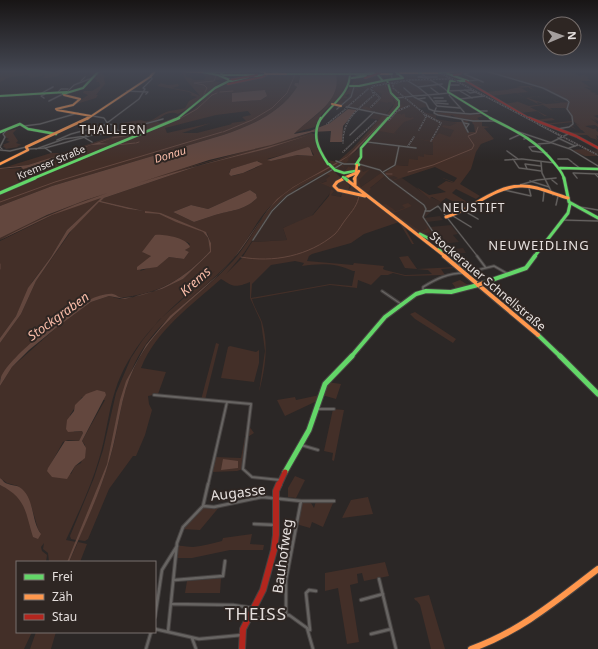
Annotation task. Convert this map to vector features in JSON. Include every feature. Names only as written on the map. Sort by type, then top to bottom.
[{"type":"main road","points":[[77,101],[56,109],[92,116]]},
{"type":"main road","points":[[0,164],[28,148],[32,142],[56,134],[92,116],[112,101]]},
{"type":"main road","name":"Kremser Straße","points":[[1,193],[170,121],[195,107],[200,101]]},
{"type":"main road","name":"Stockerauer Schnellstraße","points":[[339,101],[322,114],[317,125],[315,135],[319,148],[334,170],[370,200],[398,220]]},
{"type":"main road","points":[[358,189],[353,182],[358,165],[360,149],[391,116],[399,106],[398,101]]},
{"type":"main road","points":[[464,101],[521,134],[526,139],[539,145],[556,161],[563,176],[568,198],[576,206],[598,218]]},
{"type":"main road","points":[[500,101],[555,129],[598,148]]},
{"type":"main road","points":[[0,132],[18,124],[56,134]]},
{"type":"main road","points":[[334,170],[348,174],[355,171],[358,165]]},
{"type":"main road","points":[[345,179],[351,186],[348,189],[340,190],[335,187],[338,182],[355,175],[358,165]]},
{"type":"main road","points":[[358,165],[355,174],[337,182],[334,187],[340,190],[358,193],[370,200]]},
{"type":"main road","points":[[559,168],[581,169],[598,167]]},
{"type":"main road","name":"Stockerauer Schnellstraße","points":[[345,179],[443,254],[530,326],[598,394]]},
{"type":"main road","points":[[446,217],[466,212],[479,205],[493,194],[518,185],[568,198]]},
{"type":"main road","points":[[242,649],[242,635],[248,619],[255,609],[263,590],[270,567],[275,542],[275,498],[280,480],[309,430],[324,387],[332,375],[355,354],[385,317],[416,294],[423,291],[447,293],[478,285],[526,268],[556,230],[561,220],[576,206]]},
{"type":"main road","points":[[410,229],[428,238],[435,237]]},
{"type":"main road","points":[[442,247],[438,249],[443,254]]},
{"type":"main road","points":[[471,649],[498,642],[514,633],[598,569]]},
{"type":"street","points":[[36,149],[66,136],[108,124],[136,101]]},
{"type":"street","points":[[335,105],[343,101]]},
{"type":"street","points":[[423,101],[429,109],[434,111],[464,112],[470,114],[487,111]]},
{"type":"street","points":[[454,101],[464,112]]},
{"type":"street","points":[[555,129],[569,127],[573,124],[572,116],[566,109],[569,102],[568,101]]},
{"type":"street","points":[[437,107],[436,103],[448,104]]},
{"type":"street","points":[[335,105],[391,116]]},
{"type":"street","points":[[437,107],[460,108]]},
{"type":"street","points":[[434,111],[437,107]]},
{"type":"street","points":[[451,108],[455,112]]},
{"type":"street","points":[[434,111],[434,114],[462,120],[497,121]]},
{"type":"street","points":[[350,135],[374,112]]},
{"type":"street","points":[[22,126],[35,125],[78,113]]},
{"type":"street","points":[[92,116],[104,118],[108,124],[114,125],[118,131]]},
{"type":"street","points":[[56,141],[133,128],[163,119]]},
{"type":"street","points":[[462,120],[468,132]]},
{"type":"street","points":[[464,123],[469,124],[466,128]]},
{"type":"street","points":[[538,124],[561,137]]},
{"type":"street","points":[[88,132],[102,129],[100,126]]},
{"type":"street","points":[[2,149],[0,146],[5,137],[3,134],[7,130]]},
{"type":"street","points":[[514,131],[569,148],[598,167]]},
{"type":"street","points":[[0,150],[10,151],[28,148],[45,148],[85,138],[98,132]]},
{"type":"street","points":[[510,139],[521,134]]},
{"type":"street","points":[[547,152],[532,151],[529,147],[553,142],[568,134]]},
{"type":"street","points":[[85,138],[92,142]]},
{"type":"street","points":[[558,138],[575,146]]},
{"type":"street","points":[[367,142],[416,148]]},
{"type":"street","points":[[569,148],[578,145]]},
{"type":"street","points":[[383,172],[395,165],[399,146]]},
{"type":"street","points":[[45,148],[51,152]]},
{"type":"street","points":[[507,151],[518,159]]},
{"type":"street","points":[[505,160],[518,159],[540,162],[568,159],[581,169]]},
{"type":"street","points":[[513,160],[519,168],[541,170]]},
{"type":"street","points":[[337,161],[373,168],[383,172],[388,179],[423,204],[425,211],[423,217],[435,237],[450,258],[469,272],[498,267],[510,274]]},
{"type":"street","points":[[540,162],[541,170],[549,187],[556,196],[556,205]]},
{"type":"street","points":[[253,240],[271,212],[281,201],[298,188],[342,163]]},
{"type":"street","points":[[527,169],[525,164],[541,166]]},
{"type":"street","points":[[577,178],[573,173],[598,174]]},
{"type":"street","points":[[595,174],[598,177]]},
{"type":"street","points":[[518,185],[530,181],[556,178]]},
{"type":"street","points":[[551,179],[557,184]]},
{"type":"street","points":[[530,181],[549,187]]},
{"type":"street","points":[[504,190],[531,196],[530,188]]},
{"type":"street","points":[[543,201],[544,192]]},
{"type":"street","points":[[425,211],[430,211],[437,206],[486,268]]},
{"type":"street","points":[[576,206],[598,210]]},
{"type":"street","points":[[466,212],[478,219]]},
{"type":"street","points":[[453,216],[471,227]]},
{"type":"street","points":[[561,220],[598,221]]},
{"type":"street","points":[[423,291],[423,286],[437,278],[451,274],[464,273]]},
{"type":"street","points":[[382,291],[403,305]]},
{"type":"street","points":[[154,395],[252,405],[242,464],[243,470],[252,477],[280,480]]},
{"type":"street","points":[[156,610],[162,570],[176,546],[183,527],[203,506],[227,402]]},
{"type":"street","points":[[317,409],[334,410]]},
{"type":"street","points":[[301,445],[318,450]]},
{"type":"street","name":"Augasse","points":[[203,506],[214,507],[258,498],[301,501],[334,501]]},
{"type":"street","name":"Bauhofweg","points":[[286,614],[286,580],[301,501]]},
{"type":"street","points":[[254,524],[276,525]]},
{"type":"street","points":[[168,632],[178,550],[176,546]]},
{"type":"street","points":[[175,580],[223,576],[225,561]]},
{"type":"street","points":[[379,579],[396,649]]},
{"type":"street","points":[[313,649],[306,593],[309,590],[316,591]]},
{"type":"street","points":[[362,600],[382,594]]},
{"type":"street","points":[[172,604],[233,605],[248,606],[255,609]]},
{"type":"street","points":[[248,619],[286,614],[304,624],[310,632]]},
{"type":"street","points":[[371,634],[391,629]]},
{"type":"street","points":[[156,630],[192,638],[216,638],[242,635]]},
{"type":"street","points":[[146,649],[151,633]]},
{"type":"street","points":[[192,638],[196,649]]},
{"type":"shaded area","points":[[79,101],[85,101],[73,105]]},
{"type":"shaded area","points":[[189,101],[196,101],[178,114],[166,114],[156,121],[160,123],[175,118],[0,191],[0,169],[28,168],[61,158],[81,148],[28,165],[6,167],[51,153],[62,153],[122,134],[130,134],[127,130],[139,130],[146,128],[145,125],[155,122],[140,125],[128,123],[128,126],[124,126],[123,123],[121,123],[154,118],[141,120],[150,121],[166,112],[185,108]]},
{"type":"shaded area","points":[[202,101],[285,101],[274,111],[254,123],[223,135],[52,186],[0,206],[0,194],[185,115]],"holes":[[[248,111],[251,115],[242,117],[246,121],[231,123],[232,124],[197,133],[182,133],[211,123],[167,133],[165,128],[216,115]]]},
{"type":"shaded area","points":[[329,101],[336,101],[322,115],[315,127],[294,133],[318,114]]},
{"type":"shaded area","points":[[338,101],[345,102],[341,105],[335,104]]},
{"type":"shaded area","points":[[340,101],[395,102],[387,113],[379,120],[369,118],[375,113],[367,111],[370,108],[361,110],[342,106],[344,102]]},
{"type":"shaded area","points":[[377,101],[379,101],[378,104],[375,104],[370,109],[372,110],[367,112],[361,110],[364,106],[370,108]]},
{"type":"shaded area","points":[[380,101],[393,101],[394,104],[390,109],[393,105],[392,102],[388,102],[392,104]]},
{"type":"shaded area","points":[[395,101],[399,101],[399,106],[348,159],[349,160],[346,163],[349,164],[343,165],[344,168],[341,166],[338,168],[344,172],[349,166],[355,168],[355,165],[351,164],[357,165],[355,172],[345,178],[334,169],[344,164],[343,163],[334,168],[328,160],[337,162],[353,148],[383,115],[386,115],[393,107]]},
{"type":"shaded area","points":[[399,101],[401,105],[405,104],[401,106],[407,107],[397,114],[401,115],[405,113],[403,115],[405,114],[405,117],[414,118],[404,122],[394,133],[397,134],[379,131],[370,141],[376,143],[368,142],[392,115],[394,114],[389,120],[398,111],[396,111],[400,105]]},
{"type":"shaded area","points":[[400,101],[422,101],[428,107],[419,108],[424,112],[436,115],[436,119],[460,123],[443,153],[433,151],[433,155],[424,154],[424,157],[408,166],[396,165],[384,172],[399,176],[428,196],[442,202],[424,218],[440,216],[443,220],[427,222],[430,227],[451,225],[458,234],[453,235],[459,242],[442,244],[445,250],[463,248],[466,253],[460,253],[465,260],[455,263],[446,254],[434,236],[430,238],[425,237],[392,213],[396,211],[381,205],[366,194],[370,188],[385,176],[374,178],[361,187],[358,181],[360,173],[359,165],[356,165],[356,168],[343,172],[334,168],[367,143],[391,146],[370,141],[401,106]]},
{"type":"shaded area","points":[[495,101],[496,101],[568,140]]},
{"type":"shaded area","points":[[496,101],[503,104],[517,101],[529,106],[544,104],[537,102],[538,104],[533,101],[538,101],[546,104],[567,101],[598,101],[598,115],[593,115],[598,116],[594,116],[598,118],[598,121],[594,119],[598,123],[590,118],[598,124],[598,127],[595,125],[585,126],[593,129],[598,128],[596,129],[598,131],[595,129],[598,132],[598,136],[596,135],[598,139],[595,137],[598,140],[587,135],[574,135],[587,141],[598,149],[565,132],[585,133],[575,123],[580,126],[573,121],[545,125],[554,129],[543,126],[591,151],[598,156],[585,156],[572,150],[585,149],[562,136],[560,137],[559,135]],"holes":[[[543,105],[553,111],[550,108],[565,108],[572,121],[543,124],[539,122],[555,120],[552,118],[534,120],[521,113],[537,111],[546,117],[545,116],[547,116],[530,107]]]},
{"type":"shaded area","points":[[451,109],[458,112],[483,116],[477,118],[482,122],[482,126],[490,127],[484,128],[494,139],[481,144],[476,152],[471,169],[460,184],[480,196],[476,199],[456,189],[452,193],[469,203],[462,206],[446,198],[441,202],[432,197],[430,198],[431,200],[416,187],[429,195],[446,192],[437,187],[446,181],[454,183],[440,177],[454,182],[457,178],[435,167],[392,181],[389,178],[393,180],[398,178],[394,176],[388,177],[384,173],[396,165],[408,166],[409,159],[418,160],[418,156],[424,157],[424,154],[433,155],[433,142],[413,138],[431,141],[439,133],[450,137],[454,130],[442,127],[443,125],[450,126],[457,123],[451,122],[463,122],[463,120],[468,121],[467,124],[469,125],[466,129],[468,132],[475,132],[474,125],[472,123],[473,121],[471,120],[434,113],[455,112]]},
{"type":"shaded area","points":[[565,125],[569,127],[572,126],[576,130],[572,127],[557,129],[562,131],[556,129],[567,127]]},
{"type":"shaded area","points":[[15,128],[8,131],[17,129],[13,133],[18,141],[16,143],[22,145],[17,146],[19,147],[5,149],[6,148],[3,147],[4,145],[2,145],[10,142],[6,140],[9,139],[5,137],[4,134],[8,130]]},
{"type":"shaded area","points":[[311,133],[314,134],[320,153],[332,169],[298,188],[281,201],[271,212],[244,253],[226,274],[242,258],[252,242],[287,240],[283,228],[313,215],[329,196],[331,189],[334,191],[331,195],[341,197],[342,193],[314,180],[322,183],[327,181],[326,179],[330,176],[325,174],[333,170],[342,179],[337,182],[334,186],[336,187],[336,184],[344,180],[350,186],[348,190],[351,185],[399,222],[479,284],[454,290],[455,287],[452,283],[460,280],[468,285],[475,283],[455,268],[441,269],[445,275],[405,276],[393,273],[381,275],[371,285],[358,280],[357,288],[330,285],[252,299],[262,322],[266,349],[263,375],[259,392],[265,351],[261,322],[250,298],[250,282],[235,286],[221,279],[165,330],[148,354],[141,368],[166,372],[158,394],[148,396],[149,404],[152,410],[145,435],[136,456],[133,456],[109,489],[88,539],[85,541],[78,540],[108,466],[114,445],[122,403],[128,383],[141,355],[152,339],[165,325],[233,261],[275,202],[263,215],[232,260],[222,271],[155,332],[137,358],[126,387],[122,402],[111,449],[107,464],[93,502],[76,540],[71,539],[70,536],[94,478],[103,450],[116,393],[131,358],[154,326],[137,347],[128,361],[115,391],[96,469],[66,540],[76,542],[67,561],[49,561],[48,553],[43,549],[44,543],[41,547],[42,551],[47,555],[46,561],[16,561],[16,633],[32,633],[24,649],[0,649],[0,485],[20,499],[27,511],[30,522],[41,534],[38,529],[31,505],[18,486],[7,483],[0,478],[0,386],[12,367],[56,328],[91,302],[109,296],[120,299],[130,298],[162,289],[183,279],[210,253],[211,243],[207,233],[161,213],[147,213],[159,214],[203,232],[208,238],[210,251],[182,276],[151,292],[126,297],[106,294],[76,309],[61,319],[33,343],[0,379],[0,343],[21,314],[36,281],[74,227],[99,202],[144,211],[101,201],[104,198],[198,166],[271,147],[201,164],[102,197],[67,230],[51,257],[32,282],[16,316],[0,338],[0,241],[59,212],[0,240],[0,238],[75,204],[114,190],[153,177]],"holes":[[[310,148],[314,155],[296,155],[271,161],[267,159]],[[258,161],[262,164],[251,170],[232,176],[229,173],[231,169]],[[250,190],[256,194],[257,198],[237,210],[194,222],[173,212],[191,205],[208,209]],[[399,222],[412,244],[414,244],[404,226],[457,267],[417,269],[408,256],[399,257],[405,268],[428,270],[432,274],[405,275],[385,270],[383,269],[384,266],[307,261],[309,256],[312,254],[351,243],[364,234]],[[155,235],[187,242],[190,244],[185,250],[189,252],[184,259],[169,257],[158,265],[140,271],[151,256],[151,254],[143,253]],[[295,261],[304,263],[302,266],[328,264],[341,266],[355,271],[352,286],[330,284],[251,298],[252,284],[271,265]],[[216,270],[164,315],[193,289]],[[82,397],[105,400],[82,441],[85,445],[81,463],[75,466],[71,474],[47,471],[63,442],[68,440],[79,441],[83,433],[82,431],[74,432],[70,415]]]},
{"type":"shaded area","points":[[598,150],[598,155],[590,151]]},
{"type":"shaded area","points":[[360,165],[371,168],[360,166],[363,172],[370,169],[359,180],[361,187],[381,173],[385,176],[370,188],[371,189],[366,194],[381,205],[386,204],[396,211],[405,208],[402,205],[408,203],[412,206],[394,213],[420,231],[427,229],[426,225],[431,232],[424,234],[429,236],[417,233],[357,188],[354,181],[359,172]]},
{"type":"shaded area","points":[[325,174],[330,176],[329,180],[322,183],[342,193],[340,197],[331,195],[331,192],[310,218],[283,228],[287,240],[252,242],[272,212],[286,197]]},
{"type":"shaded area","points":[[415,312],[456,339],[453,343],[415,319],[410,314]]},
{"type":"shaded area","points":[[216,343],[219,344],[205,400],[201,400]]},
{"type":"shaded area","points":[[230,346],[256,352],[259,350],[259,363],[254,382],[221,378],[228,347]]},
{"type":"shaded area","points":[[327,382],[341,384],[336,399],[322,395]]},
{"type":"shaded area","points":[[320,395],[319,400],[285,416],[277,400],[295,397],[296,400]]},
{"type":"shaded area","points":[[251,404],[249,420],[251,421],[249,426],[254,433],[246,438],[243,469],[237,471],[211,472],[214,457],[241,458]]},
{"type":"shaded area","points":[[333,409],[344,410],[334,461],[332,460],[333,453],[324,451]]},
{"type":"shaded area","points":[[295,476],[305,480],[296,498],[288,497],[288,488]]},
{"type":"shaded area","points":[[368,497],[373,514],[342,518],[351,500]]},
{"type":"shaded area","points":[[316,501],[327,501],[327,503],[333,503],[323,527],[312,522],[310,528],[296,524],[302,502],[311,503],[314,508]]},
{"type":"shaded area","points":[[203,506],[220,506],[200,530],[181,529]]},
{"type":"shaded area","points":[[252,534],[250,544],[264,545],[263,550],[230,550],[192,558],[177,558],[177,546],[197,547],[222,541],[223,538]]},
{"type":"shaded area","points":[[78,542],[87,544],[80,561],[69,561]]},
{"type":"shaded area","points":[[385,562],[389,576],[364,581],[362,573],[357,574],[358,583],[350,585],[359,642],[347,644],[338,588],[325,591],[325,573]]},
{"type":"shaded area","points":[[221,578],[220,593],[185,593],[187,581]]},
{"type":"shaded area","points":[[429,595],[445,649],[431,649],[420,605],[414,598]]},
{"type":"shaded area","points":[[36,633],[56,633],[51,649],[30,649]]},
{"type":"water","name":"Donau","points":[[285,101],[329,101],[325,107],[294,134],[310,131],[330,123],[348,109],[357,110],[343,126],[342,142],[330,142],[331,131],[312,132],[271,145],[209,160],[86,200],[47,215],[0,238],[0,206],[52,186],[223,135],[254,123],[274,111]]},
{"type":"water","points":[[396,107],[355,151],[346,158],[301,182],[348,156]]},
{"type":"water","points":[[309,135],[266,149],[200,166]]},
{"type":"water","points":[[112,138],[99,143],[109,144],[91,145],[54,160],[23,169],[21,167],[0,169],[28,165]]},
{"type":"water","points":[[308,147],[310,148],[313,156],[297,155],[271,161],[267,160]]},
{"type":"water","points":[[257,161],[263,164],[243,173],[231,176],[229,174],[231,169]]},
{"type":"water","points":[[197,166],[104,198],[101,201],[144,211],[99,202],[69,233],[36,281],[21,314],[0,343],[0,338],[16,316],[28,288],[51,257],[67,230],[101,198],[53,215],[73,206],[151,179]]},
{"type":"water","points":[[300,183],[283,195],[269,209],[235,257],[267,211],[277,199]]},
{"type":"water","points":[[250,190],[256,194],[257,198],[237,210],[194,222],[173,212],[191,205],[208,209]]},
{"type":"water","points":[[145,211],[161,213],[206,232],[211,243],[211,252],[183,279],[152,292],[172,283],[182,276],[210,251],[208,238],[203,232],[159,214],[145,213]]},
{"type":"water","points":[[50,216],[0,240],[36,222]]},
{"type":"water","points":[[155,235],[169,236],[185,241],[190,247],[185,250],[189,252],[184,259],[169,257],[157,267],[137,270],[137,267],[151,256],[142,252]]},
{"type":"water","points":[[218,275],[180,310],[155,336],[134,368],[129,379],[123,401],[106,471],[69,561],[67,561],[107,464],[120,400],[126,381],[146,345],[170,316]]},
{"type":"water","points":[[108,294],[113,294],[122,298],[134,297],[125,299],[109,296],[91,302],[29,350],[12,367],[0,386],[1,377],[16,357],[40,335],[79,306],[92,299]]},
{"type":"water","points":[[97,390],[105,392],[106,395],[82,441],[86,448],[85,458],[75,466],[67,479],[52,477],[47,471],[48,468],[65,441],[79,441],[83,433],[82,431],[68,432],[66,429],[67,420],[74,411],[75,405],[86,394]]},
{"type":"water","points":[[223,459],[238,461],[238,468],[221,470]]},
{"type":"water","points":[[0,478],[6,483],[20,487],[26,494],[41,534],[38,539],[33,537],[26,513],[20,500],[9,490],[0,485]]},
{"type":"waterway","points":[[181,118],[197,109],[205,101]]},
{"type":"waterway","points":[[223,132],[252,120],[272,108],[279,101]]},
{"type":"waterway","points":[[112,138],[137,134],[175,118]]},
{"type":"waterway","points":[[408,172],[433,165],[472,149],[474,145],[468,136],[476,133],[478,127]]},
{"type":"waterway","name":"Donau","points":[[0,202],[55,182],[222,132]]},
{"type":"waterway","points":[[116,145],[135,143]]},
{"type":"waterway","points":[[386,174],[392,174]]},
{"type":"waterway","points":[[241,257],[253,259],[278,258],[302,253],[314,248],[335,234],[354,208],[359,195]]},
{"type":"waterway","points":[[0,264],[0,269]]},
{"type":"railway","points":[[345,109],[354,101]]},
{"type":"railway","points":[[343,143],[343,135],[348,121],[367,101]]},
{"type":"railway","points":[[371,107],[377,101]]},
{"type":"railway","points":[[409,101],[423,113]]},
{"type":"railway","points":[[495,101],[598,155]]},
{"type":"railway","points":[[389,120],[397,111],[409,106]]},
{"type":"railway","points":[[327,124],[347,108]]},
{"type":"railway","points":[[419,130],[426,117],[423,113]]},
{"type":"railway","points":[[423,113],[441,123],[431,141]]},
{"type":"railway","points":[[343,152],[376,121]]},
{"type":"railway","points":[[408,146],[414,137]]},
{"type":"traffic: fast","points":[[0,193],[181,117],[199,101]]},
{"type":"traffic: fast","points":[[328,164],[320,153],[315,135],[317,126],[321,119],[338,101]]},
{"type":"traffic: fast","points":[[357,163],[361,157],[361,148],[399,106],[399,101]]},
{"type":"traffic: fast","points":[[464,101],[485,115],[530,139],[544,150],[563,174],[569,202],[598,218]]},
{"type":"traffic: fast","points":[[0,132],[20,124],[28,129],[56,134]]},
{"type":"traffic: fast","points":[[358,163],[359,165],[356,164],[358,163]]},
{"type":"traffic: fast","points":[[329,164],[335,170]]},
{"type":"traffic: fast","points":[[560,168],[598,169]]},
{"type":"traffic: fast","points":[[335,170],[344,173],[355,171]]},
{"type":"traffic: fast","points":[[343,177],[347,180]]},
{"type":"traffic: fast","points":[[483,283],[526,268],[568,213],[570,204]]},
{"type":"traffic: fast","points":[[420,234],[428,238],[435,237]]},
{"type":"traffic: fast","points":[[441,252],[439,249],[442,247]]},
{"type":"traffic: fast","points":[[285,472],[309,430],[325,384],[337,370],[355,354],[385,317],[416,294],[426,291],[451,292],[478,285]]},
{"type":"traffic: fast","points":[[538,335],[598,394]]},
{"type":"traffic: slow","points":[[56,109],[73,105],[77,101]]},
{"type":"traffic: slow","points":[[0,164],[28,150],[26,147],[86,119],[113,101]]},
{"type":"traffic: slow","points":[[332,104],[341,106]]},
{"type":"traffic: slow","points":[[57,110],[91,116]]},
{"type":"traffic: slow","points":[[357,165],[356,173],[337,182],[334,186],[338,190],[365,196]]},
{"type":"traffic: slow","points":[[355,185],[354,180],[359,171]]},
{"type":"traffic: slow","points":[[347,180],[477,282],[538,335]]},
{"type":"traffic: slow","points":[[446,217],[465,210],[510,187],[532,187],[568,198]]},
{"type":"traffic: slow","points":[[478,285],[483,283]]},
{"type":"traffic: slow","points":[[471,649],[490,642],[523,625],[598,569]]},
{"type":"traffic: jam","points":[[501,101],[536,122],[576,136],[598,148]]},
{"type":"traffic: jam","points":[[242,649],[243,629],[263,590],[274,550],[276,535],[276,491],[285,472]]},
{"type":"district","name":"THALLERN","points":[[113,129]]},
{"type":"district","name":"NEUSTIFT","points":[[474,207]]},
{"type":"district","name":"NEUWEIDLING","points":[[539,245]]},
{"type":"district","name":"THEISS","points":[[256,613]]},
{"type":"water label","name":"Krems","points":[[195,281]]},
{"type":"water label","name":"Stockgraben","points":[[58,316]]}]
